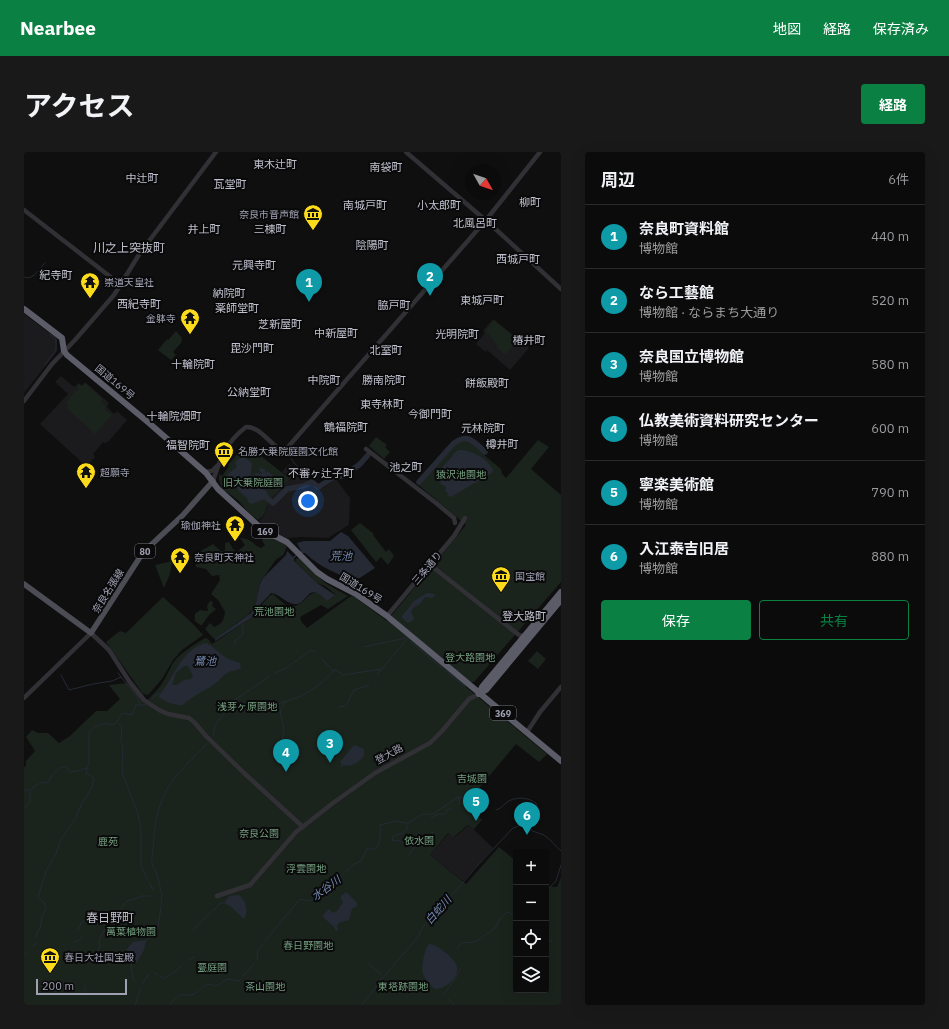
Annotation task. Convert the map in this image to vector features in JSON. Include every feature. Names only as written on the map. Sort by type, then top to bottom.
[{"type":"highway","name":"国道169号","points":[[24,309],[62,338],[64,351],[67,355],[149,423],[204,472],[213,481],[218,489],[263,530],[287,542],[317,572],[356,594],[387,616],[478,694]]},
{"type":"highway","name":"登大路","points":[[478,694],[482,687],[558,603],[561,592]]},
{"type":"highway","name":"369","points":[[478,694],[527,732],[561,761]]},
{"type":"main road","name":"奈良名張線","points":[[91,633],[143,554],[183,515],[213,481]]},
{"type":"main road","points":[[24,584],[91,633]]},
{"type":"street","points":[[24,401],[52,364],[99,313],[121,285],[140,253],[216,152]]},
{"type":"street","points":[[406,152],[486,220],[561,290]]},
{"type":"street","points":[[213,481],[217,466],[226,448],[246,427],[255,429],[277,448],[283,451],[288,447],[486,220],[540,152]]},
{"type":"street","points":[[24,210],[121,285]]},
{"type":"street","points":[[366,449],[454,518],[455,523]]},
{"type":"street","points":[[204,472],[212,471],[217,466]]},
{"type":"street","name":"三条通り","points":[[387,616],[454,536],[465,518]]},
{"type":"street","points":[[429,564],[518,635],[526,637]]},
{"type":"street","points":[[24,698],[91,633],[109,650],[129,681],[144,700],[163,712],[189,718],[244,773],[303,827]]},
{"type":"street","points":[[527,732],[540,712],[561,687]]},
{"type":"street","name":"登大路","points":[[217,896],[255,882],[296,832],[369,777],[430,744],[469,699],[478,694]]},
{"type":"shaded area","points":[[24,314],[57,339],[57,351],[24,393]]},
{"type":"shaded area","points":[[493,319],[529,348],[510,370],[487,350],[486,352],[476,344],[485,333],[483,331]]},
{"type":"shaded area","points":[[61,376],[74,387],[79,383],[82,386],[85,382],[109,403],[107,407],[114,414],[117,411],[127,420],[108,442],[103,442],[93,454],[95,457],[86,466],[40,424],[68,394],[55,382]]},
{"type":"shaded area","points":[[289,464],[318,488],[323,488],[336,479],[350,498],[349,524],[347,526],[328,538],[287,538],[277,534],[259,521],[263,517],[270,499],[291,479],[282,472]]},
{"type":"shaded area","points":[[469,825],[493,848],[463,881],[430,855],[449,833],[455,837]]},
{"type":"green space","points":[[494,320],[518,340],[507,353],[504,354],[497,348],[498,346],[486,332]]},
{"type":"green space","points":[[176,331],[182,338],[181,343],[173,352],[176,355],[171,360],[158,350]]},
{"type":"green space","points":[[85,383],[103,399],[101,401],[106,407],[104,409],[112,415],[95,434],[67,408],[69,406],[66,403],[76,390],[77,391],[79,389],[77,387],[79,384],[82,386]]},
{"type":"green space","points":[[376,437],[387,445],[385,447],[390,452],[384,459],[369,446]]},
{"type":"green space","name":"奈良公園","points":[[461,438],[471,439],[487,452],[484,455],[501,469],[502,474],[506,478],[538,440],[549,447],[531,469],[561,495],[561,582],[474,682],[470,682],[466,687],[547,754],[539,762],[516,744],[480,787],[477,793],[483,800],[473,812],[482,820],[474,829],[468,825],[454,837],[448,833],[430,855],[466,884],[499,847],[513,859],[513,993],[549,993],[549,886],[557,887],[561,877],[561,1005],[24,1005],[24,767],[26,766],[26,761],[35,751],[26,737],[32,730],[38,733],[48,733],[59,743],[70,736],[96,711],[107,711],[120,699],[109,685],[128,683],[144,703],[159,688],[173,663],[183,653],[205,638],[212,644],[251,618],[269,596],[273,594],[289,608],[301,603],[316,592],[321,594],[327,600],[335,594],[325,586],[317,583],[296,563],[295,560],[299,557],[325,583],[348,596],[328,609],[321,605],[300,617],[301,621],[307,628],[351,596],[355,597],[387,621],[466,525],[416,483],[453,442]]},
{"type":"green space","name":"旧大乗院庭園","points":[[242,450],[252,458],[257,453],[290,479],[270,499],[263,516],[258,520],[248,512],[238,500],[222,489],[219,479],[219,474],[222,476],[229,466],[228,465]]},
{"type":"green space","points":[[360,523],[374,534],[373,535],[386,552],[389,549],[394,556],[388,565],[381,557],[376,562],[351,530]]},
{"type":"green space","points":[[264,535],[280,540],[287,545],[284,554],[275,561],[262,579],[258,597],[252,611],[222,635],[214,639],[205,629],[210,623],[214,627],[219,625],[224,617],[225,612],[218,600],[211,594],[220,580],[219,575],[212,576],[206,569],[196,567],[195,556],[213,544],[221,551],[224,551],[225,543],[229,542],[233,549],[237,552],[245,545],[240,538],[248,540],[261,548],[265,545],[262,541]]},
{"type":"green space","points":[[172,561],[170,574],[164,588],[155,565]]},
{"type":"green space","points":[[163,597],[203,635],[182,650],[173,660],[162,679],[148,695],[143,694],[106,642],[120,631],[126,633]]},
{"type":"green space","points":[[210,601],[213,602],[212,606],[216,609],[209,615],[202,625],[200,625],[195,621],[195,614],[200,610],[208,611],[207,606]]},
{"type":"green space","points":[[537,651],[546,659],[538,669],[528,661]]},
{"type":"water","points":[[459,450],[469,451],[483,458],[493,470],[492,473],[451,497],[447,495],[448,493],[445,491],[446,487],[441,484],[439,475],[441,469]]},
{"type":"water","points":[[243,456],[252,463],[252,477],[256,473],[263,474],[260,471],[260,466],[262,469],[265,469],[266,473],[268,471],[276,477],[279,484],[275,485],[273,482],[275,480],[273,479],[268,480],[262,476],[255,475],[254,478],[260,486],[265,489],[269,496],[252,504],[248,502],[246,497],[237,488],[229,489],[222,484],[229,473],[237,467],[235,462]]},
{"type":"water","name":"荒池","points":[[341,532],[348,536],[375,568],[355,581],[328,569],[305,553],[301,553],[294,558],[294,561],[317,583],[335,595],[327,601],[315,592],[308,595],[299,604],[294,604],[271,593],[257,608],[251,618],[215,641],[215,639],[251,613],[256,603],[260,584],[263,578],[286,555],[287,551],[293,557],[301,551],[297,543],[304,541],[330,541]]},
{"type":"water","points":[[427,593],[434,594],[435,596],[432,598],[425,597],[420,604],[414,607],[411,612],[414,618],[408,623],[402,618],[402,616],[414,601]]},
{"type":"water","name":"鷺池","points":[[208,643],[208,645],[226,658],[240,663],[241,668],[230,671],[213,685],[191,698],[183,705],[177,705],[165,701],[159,697],[179,664],[189,653],[201,645]],"holes":[[[184,666],[188,666],[193,676],[191,679],[184,680],[176,685],[172,685],[176,673]]]},
{"type":"water","points":[[354,745],[364,750],[364,756],[355,764],[343,765],[342,767],[340,766],[342,764],[340,762]]},
{"type":"water","points":[[346,892],[357,903],[357,906],[352,909],[349,920],[339,923],[337,926],[338,930],[336,931],[334,927],[322,916],[329,909],[333,913],[338,910],[343,902],[341,896]]},
{"type":"water","points":[[239,895],[246,905],[245,918],[224,903],[229,896]]},
{"type":"water","points":[[146,940],[144,950],[137,962],[132,962],[128,959],[127,949],[133,942]]},
{"type":"water","points":[[429,944],[432,944],[446,952],[454,960],[457,967],[454,979],[439,989],[435,989],[425,978],[422,967],[424,954]]},
{"type":"waterway","points":[[24,277],[27,278],[33,276],[45,263]]},
{"type":"waterway","points":[[45,365],[56,350],[56,339],[50,334]]},
{"type":"waterway","points":[[419,482],[458,440],[470,440],[485,452]]},
{"type":"waterway","points":[[288,454],[294,463],[312,482]]},
{"type":"waterway","points":[[267,498],[273,503],[287,489],[303,486],[312,482],[318,487],[334,477],[344,476],[360,464],[368,455]]},
{"type":"waterway","points":[[235,645],[235,641],[243,634],[242,624]]},
{"type":"waterway","points":[[364,647],[406,638]]},
{"type":"waterway","points":[[377,675],[407,639]]},
{"type":"waterway","points":[[411,642],[441,667]]},
{"type":"waterway","points":[[275,673],[286,668],[311,650],[315,652]]},
{"type":"waterway","points":[[321,658],[333,671],[336,670],[343,675],[382,669]]},
{"type":"waterway","points":[[263,712],[310,691],[333,671]]},
{"type":"waterway","points":[[446,671],[464,686]]},
{"type":"waterway","points":[[118,673],[121,677]]},
{"type":"waterway","points":[[61,675],[69,690],[112,681],[121,677],[137,696],[140,705]]},
{"type":"waterway","points":[[232,702],[270,676]]},
{"type":"waterway","points":[[338,707],[346,706],[354,690],[369,685]]},
{"type":"waterway","points":[[152,699],[156,695],[161,694]]},
{"type":"waterway","points":[[282,739],[284,730],[280,711],[286,701]]},
{"type":"waterway","points":[[24,790],[30,790],[40,783],[49,782],[52,775],[61,767],[67,767],[70,772],[87,768],[89,763],[89,732],[100,725],[113,725],[117,722],[122,713],[132,715],[136,705],[146,705]]},
{"type":"waterway","points":[[213,736],[215,725],[230,706]]},
{"type":"waterway","points":[[118,723],[122,726],[121,742]]},
{"type":"waterway","points":[[122,744],[123,775],[138,814],[141,829],[141,867],[148,880]]},
{"type":"waterway","points":[[161,904],[162,894],[152,860],[154,833],[158,812],[166,791],[174,779],[207,744]]},
{"type":"waterway","points":[[60,841],[76,817],[82,803],[92,787],[94,778],[86,773],[87,768]]},
{"type":"waterway","points":[[468,786],[465,782],[469,778]]},
{"type":"waterway","points":[[24,809],[30,801],[30,791]]},
{"type":"waterway","points":[[265,941],[300,899],[308,901],[323,894],[348,869],[361,861],[367,849],[374,849],[377,847],[380,838],[380,825],[396,821],[409,823],[422,814],[433,814],[458,797],[472,800],[477,795]]},
{"type":"waterway","points":[[458,797],[460,803],[458,805]]},
{"type":"waterway","points":[[496,810],[509,801],[517,798],[533,801],[537,805],[535,812],[524,824],[530,830],[544,835],[561,851]]},
{"type":"waterway","points":[[431,818],[438,814],[445,814],[448,809],[452,809]]},
{"type":"waterway","name":"白蛇川","points":[[362,1005],[386,974],[419,936],[426,923],[435,915],[478,865],[513,828],[524,824]]},
{"type":"waterway","points":[[407,825],[407,828],[399,834],[393,836],[392,840],[404,843],[420,833]]},
{"type":"waterway","points":[[415,838],[420,839],[421,842],[424,841],[433,836],[432,832]]},
{"type":"waterway","points":[[407,841],[413,844],[414,848],[409,855]]},
{"type":"waterway","points":[[36,938],[46,908],[45,904],[38,897],[46,871],[56,854],[60,842]]},
{"type":"waterway","points":[[549,888],[556,881],[561,865]]},
{"type":"waterway","points":[[149,882],[153,890]]},
{"type":"waterway","points":[[111,917],[114,912],[120,910],[126,902],[141,896],[152,896]]},
{"type":"waterway","points":[[213,911],[221,903],[224,903]]},
{"type":"waterway","points":[[155,932],[158,928],[161,906]]},
{"type":"waterway","points":[[457,948],[461,943],[474,942],[478,940],[495,928],[501,917],[507,912],[513,916]]},
{"type":"waterway","points":[[193,930],[210,913]]},
{"type":"waterway","points":[[78,930],[82,922],[92,916]]},
{"type":"waterway","points":[[105,919],[110,921]]},
{"type":"waterway","points":[[100,946],[99,940],[111,919]]},
{"type":"waterway","points":[[146,940],[154,934]]},
{"type":"waterway","points":[[74,942],[79,940]]},
{"type":"waterway","points":[[33,946],[37,943]]},
{"type":"waterway","name":"水谷川","points":[[257,960],[258,950],[263,944]]},
{"type":"waterway","points":[[96,954],[100,947]]},
{"type":"waterway","points":[[24,955],[27,952]]},
{"type":"waterway","points":[[188,960],[194,957]]},
{"type":"waterway","points":[[132,962],[131,968],[134,981]]},
{"type":"waterway","name":"水谷川","points":[[243,976],[254,964]]},
{"type":"waterway","points":[[369,964],[382,975]]},
{"type":"waterway","points":[[160,976],[163,979],[176,971],[182,965]]},
{"type":"waterway","points":[[443,995],[455,979],[460,969]]},
{"type":"waterway","points":[[154,973],[158,975]]},
{"type":"waterway","points":[[142,984],[149,974]]},
{"type":"waterway","name":"水谷川","points":[[169,1005],[182,994],[191,995],[207,985],[217,986],[227,979],[239,981],[241,979]]},
{"type":"waterway","points":[[85,986],[85,995]]},
{"type":"waterway","points":[[135,1005],[141,988]]},
{"type":"waterway","points":[[447,998],[455,1005]]},
{"type":"place","name":"奈良市音声館","points":[[313,231]]},
{"type":"place","name":"なら工藝館","points":[[430,296]]},
{"type":"place","name":"崇道天皇社","points":[[90,299]]},
{"type":"place","name":"奈良町資料館","points":[[309,302]]},
{"type":"place","name":"金躰寺","points":[[190,335]]},
{"type":"place","name":"名勝大乗院庭園文化館","points":[[224,468]]},
{"type":"place","name":"超願寺","points":[[86,489]]},
{"type":"place","name":"瑜伽神社","points":[[235,542]]},
{"type":"place","name":"奈良町天神社","points":[[180,574]]},
{"type":"place","name":"国宝館","points":[[501,593]]},
{"type":"place","name":"奈良国立博物館","points":[[330,763]]},
{"type":"place","name":"仏教美術資料研究センター","points":[[286,772]]},
{"type":"place","name":"寧楽美術館","points":[[476,821]]},
{"type":"place","name":"入江泰吉旧居","points":[[527,835]]},
{"type":"place","name":"春日大社国宝殿","points":[[50,974]]},
{"type":"district","name":"東木辻町","points":[[275,164]]},
{"type":"district","name":"南袋町","points":[[386,167]]},
{"type":"district","name":"中辻町","points":[[142,178]]},
{"type":"district","name":"瓦堂町","points":[[230,184]]},
{"type":"district","name":"柳町","points":[[530,202]]},
{"type":"district","name":"南城戸町","points":[[365,205]]},
{"type":"district","name":"小太郎町","points":[[439,205]]},
{"type":"district","name":"北風呂町","points":[[475,223]]},
{"type":"district","name":"井上町","points":[[204,229]]},
{"type":"district","name":"三棟町","points":[[270,229]]},
{"type":"district","name":"陰陽町","points":[[372,245]]},
{"type":"district","name":"川之上突抜町","points":[[129,247]]},
{"type":"district","name":"西城戸町","points":[[518,259]]},
{"type":"district","name":"元興寺町","points":[[254,265]]},
{"type":"district","name":"紀寺町","points":[[56,275]]},
{"type":"district","name":"納院町","points":[[229,293]]},
{"type":"district","name":"東城戸町","points":[[482,300]]},
{"type":"district","name":"西紀寺町","points":[[139,304]]},
{"type":"district","name":"脇戸町","points":[[394,305]]},
{"type":"district","name":"薬師堂町","points":[[237,308]]},
{"type":"district","name":"芝新屋町","points":[[280,324]]},
{"type":"district","name":"中新屋町","points":[[336,333]]},
{"type":"district","name":"光明院町","points":[[457,334]]},
{"type":"district","name":"椿井町","points":[[529,340]]},
{"type":"district","name":"毘沙門町","points":[[252,348]]},
{"type":"district","name":"北室町","points":[[386,350]]},
{"type":"district","name":"十輪院町","points":[[193,364]]},
{"type":"district","name":"中院町","points":[[324,380]]},
{"type":"district","name":"勝南院町","points":[[384,380]]},
{"type":"district","name":"餅飯殿町","points":[[487,383]]},
{"type":"district","name":"公納堂町","points":[[249,392]]},
{"type":"district","name":"東寺林町","points":[[382,404]]},
{"type":"district","name":"今御門町","points":[[430,414]]},
{"type":"district","name":"十輪院畑町","points":[[174,416]]},
{"type":"district","name":"鶴福院町","points":[[346,427]]},
{"type":"district","name":"元林院町","points":[[483,428]]},
{"type":"district","name":"樽井町","points":[[502,444]]},
{"type":"district","name":"福智院町","points":[[188,445]]},
{"type":"district","name":"池之町","points":[[406,467]]},
{"type":"district","name":"不審ヶ辻子町","points":[[321,473]]},
{"type":"district","name":"登大路町","points":[[524,616]]},
{"type":"district","name":"春日野町","points":[[110,917]]},
{"type":"park label","name":"猿沢池園地","points":[[461,474]]},
{"type":"park label","name":"荒池園地","points":[[274,611]]},
{"type":"park label","name":"登大路園地","points":[[470,657]]},
{"type":"park label","name":"浅芽ヶ原園地","points":[[247,706]]},
{"type":"park label","name":"吉城園","points":[[472,778]]},
{"type":"park label","name":"依水園","points":[[419,840]]},
{"type":"park label","name":"鹿苑","points":[[108,841]]},
{"type":"park label","name":"浮雲園地","points":[[306,868]]},
{"type":"park label","name":"萬葉植物園","points":[[131,931]]},
{"type":"park label","name":"春日野園地","points":[[308,945]]},
{"type":"park label","name":"甍庭園","points":[[212,967]]},
{"type":"park label","name":"茶山園地","points":[[265,986]]},
{"type":"park label","name":"東塔跡園地","points":[[403,986]]}]
